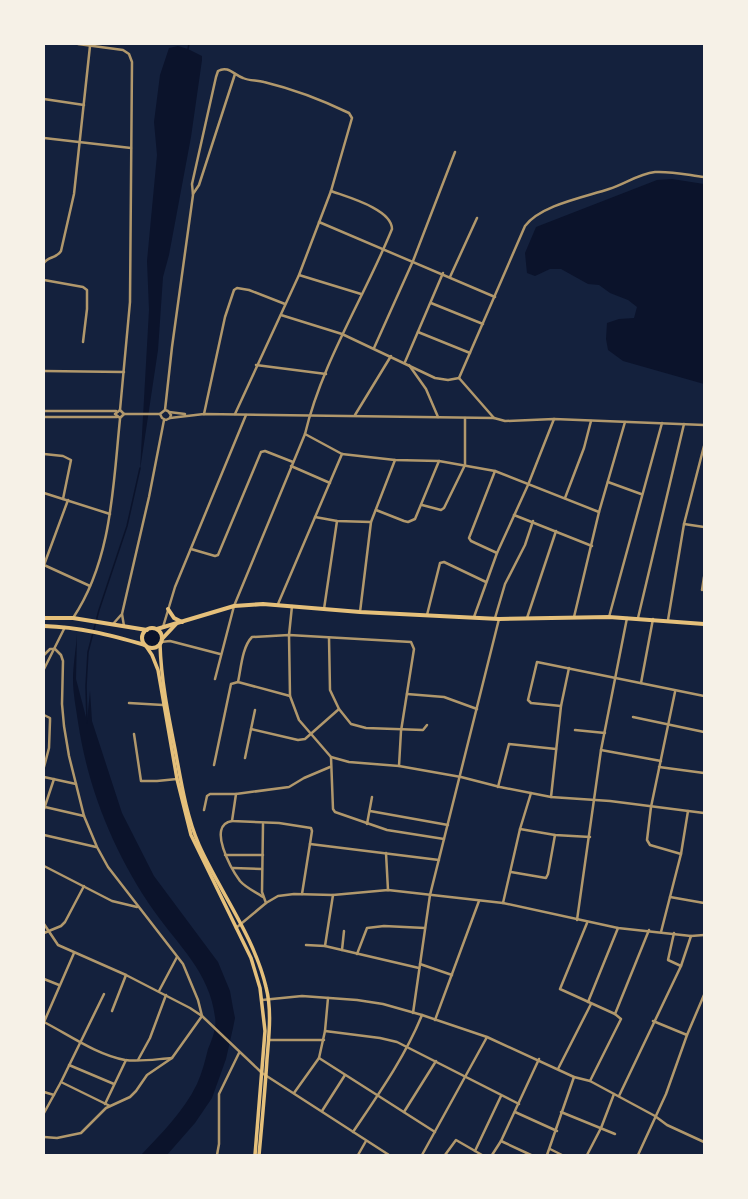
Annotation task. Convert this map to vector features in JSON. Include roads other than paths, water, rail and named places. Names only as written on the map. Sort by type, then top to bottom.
[{"type":"highway","points":[[44,618],[75,619],[147,630],[177,624],[234,606],[278,604],[360,612],[474,618],[527,619],[627,617],[704,624]]},
{"type":"highway","points":[[168,609],[174,618],[182,622]]},
{"type":"highway","points":[[44,626],[74,628],[107,634],[153,648],[161,642],[177,624]]},
{"type":"highway","points":[[157,629],[161,634],[161,642]]},
{"type":"highway","points":[[145,645],[142,636],[147,630]]},
{"type":"main road","points":[[161,642],[161,665],[165,692],[190,819],[206,860],[260,967],[268,1000],[269,1040],[259,1155]]},
{"type":"main road","points":[[145,645],[152,655],[158,670],[177,779],[191,835],[253,963],[262,1000],[265,1031],[255,1155]]},
{"type":"street","points":[[75,619],[90,586],[103,550],[110,514],[118,411],[124,372],[130,302],[131,148],[130,55],[123,50],[78,44]]},
{"type":"street","points":[[44,263],[47,259],[57,256],[61,251],[74,194],[90,46]]},
{"type":"street","points":[[44,411],[118,411],[125,414],[159,414],[165,410],[193,194],[192,184],[218,71],[221,69],[230,70],[242,78],[263,81],[312,97],[351,115],[352,121],[331,190],[299,275],[256,365],[235,414]]},
{"type":"street","points":[[193,194],[199,185],[235,74]]},
{"type":"street","points":[[44,99],[84,105]]},
{"type":"street","points":[[44,138],[131,148]]},
{"type":"street","points":[[374,348],[413,261],[455,152]]},
{"type":"street","points":[[459,378],[526,226],[535,216],[578,197],[609,189],[644,174],[657,172],[678,173],[704,177]]},
{"type":"street","points":[[215,679],[220,654],[234,606],[305,434],[309,414],[342,334],[392,229],[387,216],[383,212],[331,190]]},
{"type":"street","points":[[450,277],[477,218]]},
{"type":"street","points":[[319,222],[443,273],[495,297]]},
{"type":"street","points":[[407,363],[418,332],[443,273]]},
{"type":"street","points":[[299,275],[361,294]]},
{"type":"street","points":[[44,281],[83,286],[87,290],[87,310],[82,342]]},
{"type":"street","points":[[204,414],[225,316],[234,290],[237,288],[245,288],[285,304]]},
{"type":"street","points":[[431,303],[483,324]]},
{"type":"street","points":[[281,315],[342,334],[442,380],[459,378]]},
{"type":"street","points":[[418,332],[470,353]]},
{"type":"street","points":[[355,415],[392,356]]},
{"type":"street","points":[[407,363],[426,389],[438,417]]},
{"type":"street","points":[[256,365],[326,374]]},
{"type":"street","points":[[44,371],[124,372]]},
{"type":"street","points":[[459,378],[494,418]]},
{"type":"street","points":[[165,410],[169,412],[188,414],[309,414],[494,418],[505,421],[554,419],[704,424]]},
{"type":"street","points":[[169,412],[170,418]]},
{"type":"street","points":[[44,417],[118,418],[125,414]]},
{"type":"street","points":[[159,414],[164,420]]},
{"type":"street","points":[[164,420],[188,414]]},
{"type":"street","points":[[163,627],[168,609],[246,414]]},
{"type":"street","points":[[422,505],[443,510],[465,465],[465,418]]},
{"type":"street","points":[[474,618],[497,553],[528,485],[554,419]]},
{"type":"street","points":[[124,626],[122,614],[149,497],[164,420]]},
{"type":"street","points":[[565,498],[584,448],[591,421]]},
{"type":"street","points":[[574,617],[599,512],[625,422]]},
{"type":"street","points":[[609,617],[641,494],[662,423]]},
{"type":"street","points":[[638,618],[684,424]]},
{"type":"street","points":[[305,434],[342,454],[395,460],[440,461],[495,471],[599,512]]},
{"type":"street","points":[[668,620],[684,524],[704,446]]},
{"type":"street","points":[[192,548],[215,556],[218,555],[261,452],[265,451],[293,462]]},
{"type":"street","points":[[44,454],[63,456],[71,460],[63,499]]},
{"type":"street","points":[[278,604],[342,454]]},
{"type":"street","points":[[360,612],[371,522],[395,460]]},
{"type":"street","points":[[376,510],[408,522],[415,519],[440,461]]},
{"type":"street","points":[[291,466],[330,483]]},
{"type":"street","points":[[495,471],[469,538],[471,541],[497,553]]},
{"type":"street","points":[[608,482],[641,494]]},
{"type":"street","points":[[44,493],[110,514]]},
{"type":"street","points":[[68,500],[44,565],[90,586]]},
{"type":"street","points":[[514,515],[533,521],[592,546]]},
{"type":"street","points":[[315,517],[337,521],[371,522]]},
{"type":"street","points":[[324,609],[337,521]]},
{"type":"street","points":[[413,1012],[430,895],[461,776],[505,584],[522,551],[533,521]]},
{"type":"street","points":[[684,524],[704,527]]},
{"type":"street","points":[[527,619],[556,531]]},
{"type":"street","points":[[427,615],[440,563],[444,562],[486,582]]},
{"type":"street","points":[[702,590],[704,577]]},
{"type":"street","points":[[292,605],[289,635],[290,696],[299,720],[310,735],[331,757],[361,764],[399,766],[461,776],[551,798],[594,800],[704,813]]},
{"type":"street","points":[[112,624],[122,614]]},
{"type":"street","points":[[577,920],[590,837],[601,750],[627,617]]},
{"type":"street","points":[[641,683],[653,619]]},
{"type":"street","points":[[44,669],[65,627]]},
{"type":"street","points":[[238,682],[246,647],[252,637],[289,635],[411,642],[414,648],[401,731],[399,766]]},
{"type":"street","points":[[329,638],[330,690],[339,709],[351,724],[358,727],[401,731],[423,730],[427,725]]},
{"type":"street","points":[[161,642],[170,641],[220,654]]},
{"type":"street","points":[[44,655],[50,649],[54,649]]},
{"type":"street","points":[[44,1137],[57,1138],[81,1133],[89,1127],[95,1118],[110,1106],[130,1097],[136,1091],[147,1074],[172,1058],[202,1016],[193,985],[187,972],[137,907],[108,867],[96,847],[84,816],[76,784],[64,726],[62,704],[63,665],[61,655],[54,649]]},
{"type":"street","points":[[561,706],[531,703],[528,697],[537,662],[641,683],[675,692],[704,696]]},
{"type":"street","points":[[551,798],[561,706],[569,668]]},
{"type":"street","points":[[214,765],[232,684],[238,682],[290,696]]},
{"type":"street","points":[[675,692],[651,807],[648,842],[650,845],[681,854]]},
{"type":"street","points":[[407,694],[444,697],[477,708]]},
{"type":"street","points":[[129,703],[163,705]]},
{"type":"street","points":[[251,729],[298,740],[304,739],[339,709]]},
{"type":"street","points":[[245,758],[255,710]]},
{"type":"street","points":[[44,714],[50,718],[48,748],[44,767]]},
{"type":"street","points":[[633,717],[668,726],[704,732]]},
{"type":"street","points":[[575,730],[605,733]]},
{"type":"street","points":[[134,734],[141,781],[177,779]]},
{"type":"street","points":[[498,786],[509,744],[556,749]]},
{"type":"street","points":[[601,750],[661,761]]},
{"type":"street","points":[[331,757],[330,767],[334,811],[367,824],[396,833],[444,839]]},
{"type":"street","points":[[660,766],[704,773]]},
{"type":"street","points":[[204,810],[209,794],[236,794],[289,787],[304,778],[330,767]]},
{"type":"street","points":[[44,777],[76,784]]},
{"type":"street","points":[[54,779],[44,808],[84,816]]},
{"type":"street","points":[[503,903],[520,829],[531,793]]},
{"type":"street","points":[[232,821],[236,794]]},
{"type":"street","points":[[367,824],[372,797]]},
{"type":"street","points":[[370,810],[448,825]]},
{"type":"street","points":[[661,932],[681,854],[688,811]]},
{"type":"street","points":[[263,896],[245,886],[225,855],[222,840],[222,826],[224,823],[232,821],[311,828],[302,894]]},
{"type":"street","points":[[263,824],[263,896],[266,903]]},
{"type":"street","points":[[520,829],[555,835],[590,837]]},
{"type":"street","points":[[44,835],[96,847]]},
{"type":"street","points":[[510,872],[546,878],[555,835]]},
{"type":"street","points":[[310,844],[439,860]]},
{"type":"street","points":[[386,853],[388,890]]},
{"type":"street","points":[[225,855],[263,855]]},
{"type":"street","points":[[44,866],[119,904],[137,907]]},
{"type":"street","points":[[233,868],[262,869]]},
{"type":"street","points":[[44,933],[48,930],[61,926],[65,922],[84,886]]},
{"type":"street","points":[[236,928],[266,903],[278,896],[302,894],[333,895],[388,890],[503,903],[587,923],[618,928],[649,930],[691,936],[704,934]]},
{"type":"street","points":[[325,946],[333,895]]},
{"type":"street","points":[[670,898],[704,903]]},
{"type":"street","points":[[435,1020],[479,901]]},
{"type":"street","points":[[587,923],[560,988],[562,991],[620,1017],[620,1020],[590,1081]]},
{"type":"street","points":[[44,924],[55,942],[74,953],[159,991],[202,1016],[239,1054],[266,1076],[389,1155]]},
{"type":"street","points":[[357,954],[367,928],[384,926],[425,928]]},
{"type":"street","points":[[558,1069],[589,1003],[618,928]]},
{"type":"street","points":[[615,1014],[649,930]]},
{"type":"street","points":[[342,950],[344,931]]},
{"type":"street","points":[[674,933],[668,960],[681,966]]},
{"type":"street","points":[[619,1096],[653,1021],[681,966],[691,936]]},
{"type":"street","points":[[306,945],[325,946],[419,968]]},
{"type":"street","points":[[74,953],[44,1022],[100,1052],[126,1060],[172,1058]]},
{"type":"street","points":[[159,991],[176,956]]},
{"type":"street","points":[[420,964],[452,975]]},
{"type":"street","points":[[112,1011],[126,975]]},
{"type":"street","points":[[44,978],[59,985]]},
{"type":"street","points":[[44,1113],[61,1082],[104,994]]},
{"type":"street","points":[[138,1060],[150,1038],[166,995]]},
{"type":"street","points":[[638,1155],[666,1094],[687,1035],[704,995]]},
{"type":"street","points":[[262,1000],[302,996],[328,998],[383,1004],[413,1012],[487,1037],[539,1059],[574,1077],[590,1081],[655,1116],[667,1125],[704,1142]]},
{"type":"street","points":[[294,1093],[319,1058],[324,1040],[328,998]]},
{"type":"street","points":[[353,1132],[407,1046],[422,1015]]},
{"type":"street","points":[[653,1021],[687,1035]]},
{"type":"street","points":[[324,1032],[380,1038],[407,1046],[519,1104]]},
{"type":"street","points":[[422,1155],[464,1076],[487,1037]]},
{"type":"street","points":[[269,1040],[324,1040]]},
{"type":"street","points":[[217,1155],[219,1144],[219,1094],[239,1054]]},
{"type":"street","points":[[319,1058],[435,1132]]},
{"type":"street","points":[[492,1155],[501,1142],[539,1059]]},
{"type":"street","points":[[105,1104],[126,1060]]},
{"type":"street","points":[[404,1112],[436,1061]]},
{"type":"street","points":[[69,1065],[114,1084]]},
{"type":"street","points":[[322,1111],[345,1075]]},
{"type":"street","points":[[547,1155],[557,1131],[561,1112],[574,1077]]},
{"type":"street","points":[[61,1082],[110,1106]]},
{"type":"street","points":[[44,1092],[54,1095]]},
{"type":"street","points":[[587,1155],[614,1094]]},
{"type":"street","points":[[475,1151],[501,1096]]},
{"type":"street","points":[[515,1112],[557,1131]]},
{"type":"street","points":[[561,1112],[615,1134]]},
{"type":"street","points":[[358,1155],[366,1140]]},
{"type":"street","points":[[445,1155],[456,1140],[482,1155]]},
{"type":"street","points":[[501,1142],[530,1155]]},
{"type":"street","points":[[550,1149],[562,1155]]},
{"type":"water","points":[[178,46],[202,56],[202,60],[191,137],[169,255],[163,277],[158,350],[140,470],[149,310],[147,261],[157,155],[154,122],[160,75],[169,48]]},
{"type":"water","points":[[672,179],[704,184],[704,384],[623,361],[608,350],[606,339],[607,323],[619,319],[634,318],[637,307],[628,300],[610,293],[599,285],[588,284],[561,269],[550,269],[535,276],[527,273],[525,253],[536,227],[657,180]]},
{"type":"water","points":[[152,630],[159,635],[160,638],[155,645],[152,646],[145,641],[144,638],[149,631]]},
{"type":"water","points":[[77,634],[76,679],[87,721],[90,691],[92,721],[122,813],[154,876],[218,962],[230,991],[235,1018],[226,1059],[212,1098],[195,1123],[167,1155],[141,1155],[172,1122],[192,1094],[200,1076],[214,1033],[215,1017],[212,1001],[200,973],[140,890],[115,845],[96,797],[83,747],[74,695],[73,674]]},
{"type":"waterway","points":[[188,49],[189,44]]},
{"type":"waterway","points":[[87,723],[86,686],[88,652],[99,610],[127,526],[140,468]]}]
